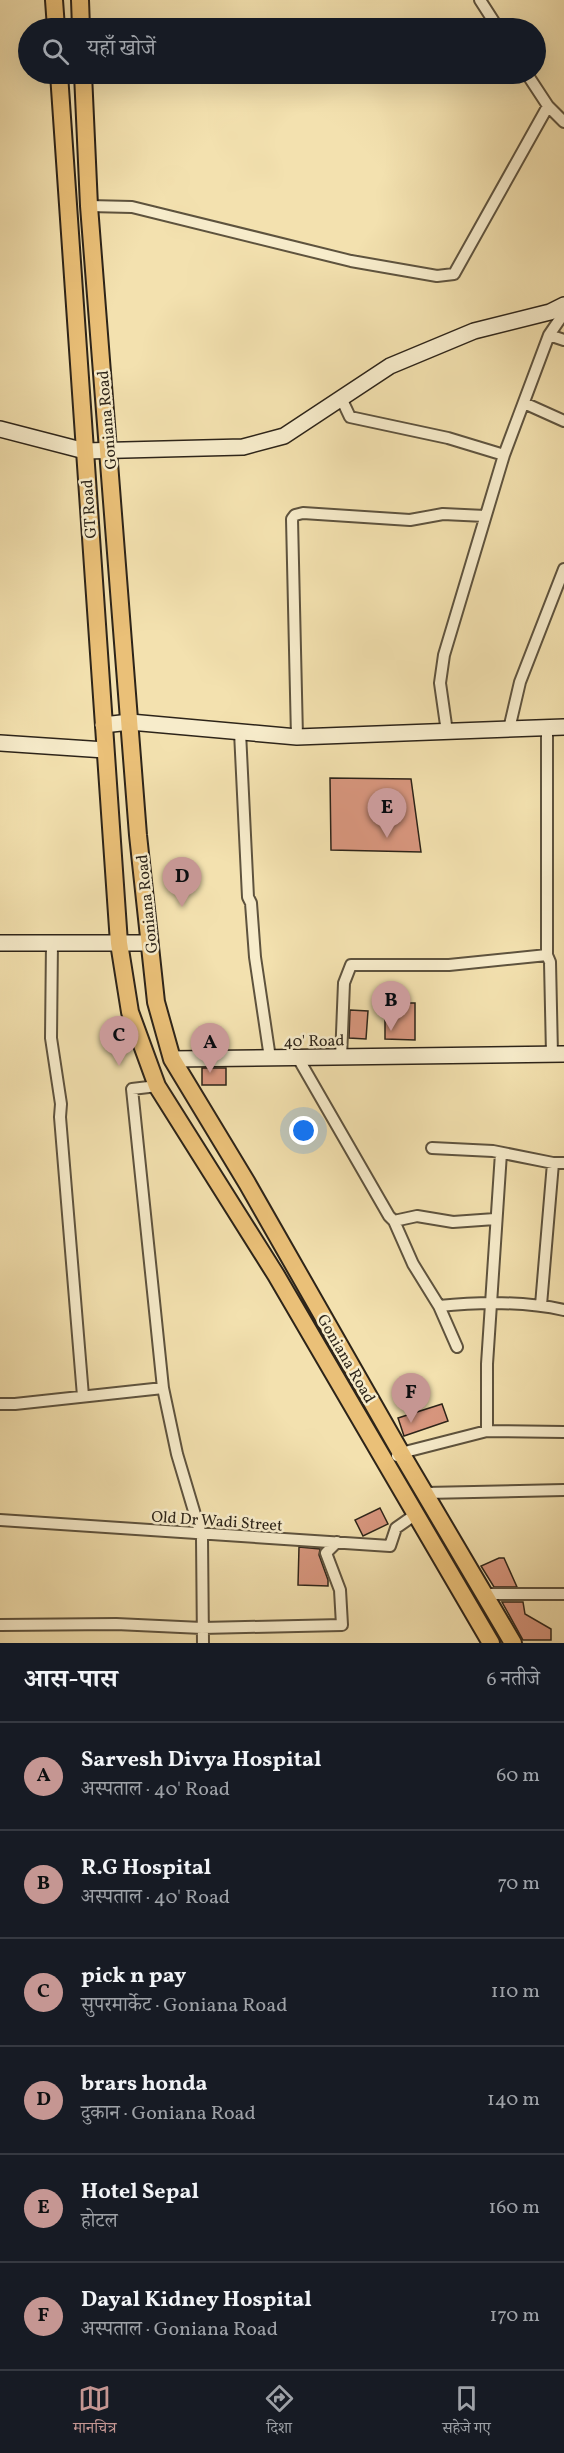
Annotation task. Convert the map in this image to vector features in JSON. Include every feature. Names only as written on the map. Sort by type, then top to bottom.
[{"type":"main road","points":[[54,0],[55,18]]},
{"type":"main road","points":[[80,0],[81,18]]},
{"type":"main road","name":"GT Road","points":[[60,84],[119,944]]},
{"type":"main road","name":"Goniana Road","points":[[83,84],[89,207],[138,835],[156,1002],[172,1059],[247,1182],[401,1453],[513,1643]]},
{"type":"main road","name":"Goniana Road","points":[[119,944],[130,1012],[157,1086],[276,1275],[491,1643]]},
{"type":"street","points":[[480,0],[492,18]]},
{"type":"street","points":[[534,84],[548,106],[564,122]]},
{"type":"street","points":[[89,207],[132,207],[351,261],[437,276],[454,274],[548,106]]},
{"type":"street","points":[[0,429],[84,451],[243,447],[284,436],[390,366],[474,331],[549,312],[564,305]]},
{"type":"street","points":[[447,732],[440,682],[444,655],[504,455],[549,335],[564,313]]},
{"type":"street","points":[[549,335],[564,340]]},
{"type":"street","points":[[341,398],[350,417],[448,438],[504,455]]},
{"type":"street","points":[[524,403],[564,421]]},
{"type":"street","points":[[297,737],[292,519],[295,515],[303,513],[410,520],[443,514],[485,516]]},
{"type":"street","points":[[509,729],[520,682],[564,569]]},
{"type":"street","points":[[103,725],[130,722],[297,737],[564,727]]},
{"type":"street","points":[[547,728],[547,955],[550,962],[558,1054]]},
{"type":"street","points":[[240,732],[248,897],[251,903],[255,957],[270,1058]]},
{"type":"street","points":[[0,743],[105,750]]},
{"type":"street","points":[[52,942],[51,1038],[61,1104],[60,1117],[83,1396]]},
{"type":"street","points":[[0,943],[150,943]]},
{"type":"street","points":[[341,1058],[344,983],[351,965],[449,965],[547,955]]},
{"type":"street","name":"40' Road","points":[[172,1059],[558,1054]]},
{"type":"street","points":[[298,1058],[388,1216],[394,1221],[412,1264],[439,1306],[457,1347]]},
{"type":"street","points":[[157,1086],[132,1089],[163,1388],[177,1454],[202,1538],[202,1643]]},
{"type":"street","points":[[432,1148],[493,1150],[559,1163],[541,1305]]},
{"type":"street","points":[[487,1431],[487,1364],[501,1153]]},
{"type":"street","points":[[394,1221],[417,1216],[453,1222],[495,1219]]},
{"type":"street","points":[[439,1306],[473,1303],[541,1305],[564,1310]]},
{"type":"street","points":[[0,1404],[163,1388]]},
{"type":"street","points":[[387,1465],[401,1453],[487,1431],[564,1432]]},
{"type":"street","points":[[425,1493],[564,1490]]},
{"type":"street","name":"Old Dr Wadi Street","points":[[0,1520],[390,1546],[396,1528],[416,1514]]},
{"type":"street","points":[[0,1625],[116,1624],[202,1628],[342,1625],[340,1590],[326,1553],[337,1542]]},
{"type":"street","points":[[484,1594],[564,1594]]},
{"type":"building","points":[[330,778],[411,779],[421,852],[331,850]]},
{"type":"building","points":[[385,1003],[415,1003],[415,1040],[385,1039]]},
{"type":"building","points":[[350,1010],[368,1011],[366,1039],[349,1038]]},
{"type":"building","points":[[202,1068],[226,1068],[226,1085],[202,1085]]},
{"type":"building","points":[[442,1404],[448,1421],[404,1436],[398,1418]]},
{"type":"building","points":[[380,1508],[388,1524],[363,1536],[355,1520]]},
{"type":"building","points":[[299,1547],[320,1549],[319,1555],[328,1586],[298,1585]]},
{"type":"building","points":[[504,1558],[517,1587],[494,1587],[481,1566]]},
{"type":"building","points":[[502,1602],[523,1602],[525,1614],[551,1629],[551,1640],[523,1640]]},
{"type":"place","name":"Hotel Sepal","points":[[387,838]]},
{"type":"place","name":"brars honda","points":[[182,907]]},
{"type":"place","name":"R.G Hospital","points":[[391,1031]]},
{"type":"place","name":"pick n pay","points":[[119,1066]]},
{"type":"place","name":"Sarvesh Divya Hospital","points":[[210,1073]]},
{"type":"place","name":"Dayal Kidney Hospital","points":[[411,1423]]}]
